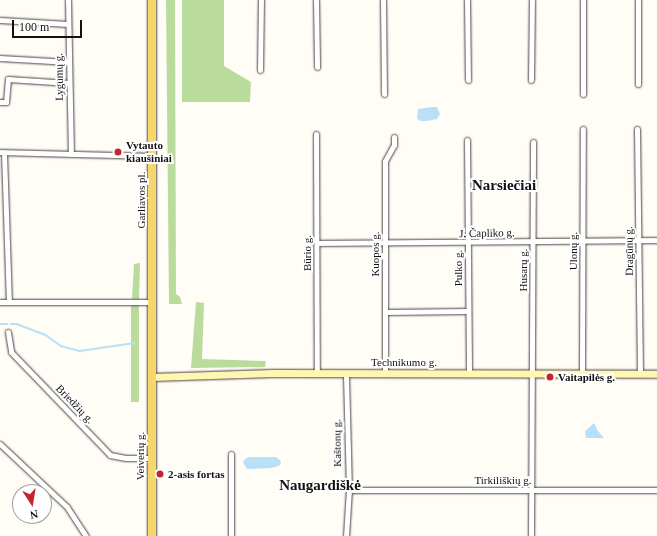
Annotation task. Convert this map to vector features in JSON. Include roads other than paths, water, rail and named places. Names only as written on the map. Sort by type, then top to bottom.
[{"type":"main road","name":"Garliavos pl.","points":[[152,0],[152,377]]},
{"type":"main road","name":"Veiverių g.","points":[[152,377],[152,536]]},
{"type":"street","name":"Lygumų g.","points":[[68,0],[71,154]]},
{"type":"street","points":[[260,70],[261,0]]},
{"type":"street","points":[[316,0],[317,67]]},
{"type":"street","points":[[383,0],[384,94]]},
{"type":"street","points":[[467,0],[468,80]]},
{"type":"street","points":[[531,80],[532,0]]},
{"type":"street","points":[[583,0],[583,94]]},
{"type":"street","points":[[638,0],[638,84]]},
{"type":"street","points":[[0,20],[68,24]]},
{"type":"street","points":[[0,58],[69,62]]},
{"type":"street","points":[[0,102],[6,102],[8,79],[70,84]]},
{"type":"street","name":"Ulonų g.","points":[[582,373],[583,129]]},
{"type":"street","name":"Dragūnų g.","points":[[637,129],[640,374]]},
{"type":"street","name":"Būrio g.","points":[[316,134],[317,372]]},
{"type":"street","name":"Kuopos g.","points":[[385,373],[385,161],[394,145],[394,137]]},
{"type":"street","name":"Pulko g.","points":[[467,140],[469,373]]},
{"type":"street","name":"Husarų g.","points":[[533,142],[533,373]]},
{"type":"street","points":[[9,302],[3,206],[2,152],[152,156]]},
{"type":"street","name":"J. Čapliko g.","points":[[317,243],[468,243],[657,240]]},
{"type":"street","points":[[0,302],[152,302]]},
{"type":"street","points":[[386,312],[468,311]]},
{"type":"street","name":"Briedžių g.","points":[[8,332],[11,352],[110,455],[126,458],[151,458]]},
{"type":"street","name":"Technikumo g.","points":[[152,377],[317,372],[657,374]]},
{"type":"street","name":"Kaštonų g.","points":[[346,373],[349,490],[346,536]]},
{"type":"street","points":[[532,536],[533,373]]},
{"type":"street","points":[[0,444],[67,507],[86,536]]},
{"type":"street","points":[[231,454],[231,536]]},
{"type":"street","name":"Tirkiliškių g.","points":[[349,490],[657,490]]},
{"type":"water","points":[[437,107],[440,114],[437,119],[420,121],[417,118],[418,109]]},
{"type":"water","points":[[594,423],[604,438],[586,438],[585,431]]},
{"type":"water","points":[[249,457],[276,457],[281,463],[279,466],[271,468],[247,469],[243,462]]},
{"type":"waterway","points":[[0,324],[7,324]]},
{"type":"waterway","points":[[11,324],[17,324],[46,335],[61,346],[80,351],[134,343]]},
{"type":"place","name":"Vytauto kiaušiniai","points":[[118,152]]},
{"type":"place","name":"Vaitapilės g.","points":[[550,377]]},
{"type":"place","name":"2-asis fortas","points":[[160,474]]},
{"type":"district","name":"Narsiečiai","points":[[504,186]]},
{"type":"district","name":"Naugardiškė","points":[[320,486]]}]
